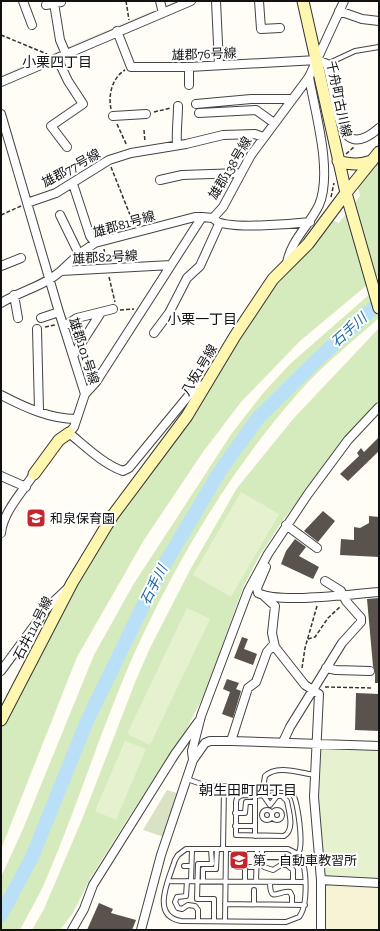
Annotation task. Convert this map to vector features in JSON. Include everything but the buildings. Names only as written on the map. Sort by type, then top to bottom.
[{"type":"street","points":[[23,1],[32,25]]},
{"type":"street","points":[[160,1],[162,13]]},
{"type":"street","points":[[1,82],[117,31],[191,1]]},
{"type":"street","points":[[216,1],[219,65]]},
{"type":"street","points":[[259,1],[261,29],[280,28]]},
{"type":"street","name":"千舟町古川線","points":[[303,1],[322,62],[338,161],[379,308]]},
{"type":"street","name":"雄郡138号線","points":[[202,217],[216,221],[240,173],[263,137],[322,62],[339,11],[344,1]]},
{"type":"street","points":[[54,3],[60,40],[66,54]]},
{"type":"street","points":[[339,11],[362,20],[379,21]]},
{"type":"street","name":"雄郡76号線","points":[[117,31],[131,67],[189,67],[322,62]]},
{"type":"street","points":[[57,58],[68,81],[83,104],[51,126],[67,147]]},
{"type":"street","points":[[322,62],[339,122],[345,135],[359,140],[368,136],[379,128]]},
{"type":"street","points":[[189,67],[189,85]]},
{"type":"street","points":[[287,263],[295,241],[310,222],[322,196],[324,170],[309,77]]},
{"type":"street","points":[[196,104],[251,99],[292,99]]},
{"type":"street","points":[[177,145],[176,129],[179,125],[178,106]]},
{"type":"street","points":[[200,113],[256,110],[274,123]]},
{"type":"street","name":"雄郡101号線","points":[[1,114],[59,312],[85,394],[74,427],[69,433]]},
{"type":"street","points":[[113,116],[146,114]]},
{"type":"street","name":"雄郡77号線","points":[[27,203],[56,193],[73,184],[109,160],[131,153],[224,135],[243,134],[263,137]]},
{"type":"street","points":[[338,161],[361,165],[376,156]]},
{"type":"street","name":"八坂1号線","points":[[91,550],[133,487],[163,451],[187,416],[235,336],[273,278],[308,244],[347,197],[376,156]]},
{"type":"street","points":[[160,180],[182,175],[240,173]]},
{"type":"street","points":[[73,184],[90,236],[99,242]]},
{"type":"street","points":[[60,216],[78,254]]},
{"type":"street","name":"雄郡81号線","points":[[61,271],[78,254],[99,242],[195,217],[202,217]]},
{"type":"street","points":[[85,394],[96,382],[202,217]]},
{"type":"street","points":[[154,333],[170,313],[187,278],[200,266],[216,221],[277,225],[310,222]]},
{"type":"street","points":[[1,266],[21,258]]},
{"type":"street","name":"雄郡82号線","points":[[1,300],[50,280],[61,271],[170,265]]},
{"type":"street","points":[[14,295],[18,318]]},
{"type":"street","points":[[63,324],[77,318],[100,314],[115,308]]},
{"type":"street","points":[[41,318],[59,312]]},
{"type":"street","points":[[73,356],[92,333],[100,314]]},
{"type":"street","points":[[36,329],[39,411]]},
{"type":"street","points":[[1,533],[3,520],[59,440],[69,433],[115,469],[123,471],[129,468],[194,389],[208,382]]},
{"type":"street","points":[[1,395],[58,418],[76,419]]},
{"type":"street","points":[[193,760],[192,751],[201,716],[248,591],[286,525],[348,440],[379,407]]},
{"type":"street","points":[[1,476],[26,487]]},
{"type":"street","points":[[286,525],[317,548]]},
{"type":"street","name":"石井114号線","points":[[1,720],[72,583],[91,550]]},
{"type":"street","points":[[268,554],[269,560],[257,588],[258,593],[275,606],[272,633],[274,644],[305,685],[313,688],[319,694],[315,809],[322,880],[321,930]]},
{"type":"street","points":[[283,742],[286,733],[342,643],[361,622],[361,618],[345,598],[325,581]]},
{"type":"street","points":[[1,671],[48,607],[72,583]]},
{"type":"street","points":[[263,596],[318,596],[345,598],[379,592]]},
{"type":"street","points":[[231,740],[248,688],[256,682],[267,652],[274,644]]},
{"type":"street","points":[[326,668],[336,670],[370,671]]},
{"type":"street","points":[[72,930],[84,909],[93,885],[175,754],[201,716]]},
{"type":"street","points":[[141,930],[162,855],[193,760],[205,743],[210,741],[231,740],[379,746]]},
{"type":"street","points":[[322,880],[379,883]]},
{"type":"lane","points":[[322,62],[355,51],[379,47]]},
{"type":"lane","points":[[263,788],[265,776],[274,770],[315,775]]},
{"type":"lane","points":[[187,779],[207,786],[287,789],[293,794],[296,802],[301,847],[298,854]]},
{"type":"lane","points":[[224,787],[225,921]]},
{"type":"lane","points":[[255,788],[255,836]]},
{"type":"lane","points":[[255,795],[284,796],[289,815],[290,830],[286,835],[236,835],[236,802],[239,797],[255,795]]},
{"type":"lane","points":[[263,795],[270,805],[277,796]]},
{"type":"lane","points":[[235,813],[246,813],[246,802],[255,802]]},
{"type":"lane","points":[[262,815],[263,811],[267,810],[272,815],[273,819],[277,820],[282,815],[289,815]]},
{"type":"lane","points":[[262,815],[263,819],[270,819],[273,812],[277,810],[282,815]]},
{"type":"lane","points":[[255,815],[262,815]]},
{"type":"lane","points":[[235,826],[255,826]]},
{"type":"lane","points":[[192,848],[191,866],[186,896],[177,897],[175,902],[178,908],[182,909],[188,905],[195,906],[198,910],[198,921]]},
{"type":"lane","points":[[211,848],[212,864],[198,864],[197,899],[214,899],[214,921]]},
{"type":"lane","points":[[203,881],[203,869],[216,869],[217,848]]},
{"type":"lane","points":[[217,848],[288,849],[298,854],[302,859],[304,866],[305,882],[305,904],[300,917],[292,921],[198,921],[175,920],[166,913],[163,901],[178,855],[186,849],[217,848]]},
{"type":"lane","points":[[245,849],[247,867],[245,881]]},
{"type":"lane","points":[[256,882],[257,849]]},
{"type":"lane","points":[[262,849],[262,862],[264,867],[273,870],[282,864],[287,865],[293,870],[293,882]]},
{"type":"lane","points":[[184,866],[191,866]]},
{"type":"lane","points":[[237,867],[256,867]]},
{"type":"lane","points":[[169,881],[305,882]]},
{"type":"lane","points":[[270,882],[270,890],[273,894],[277,895],[284,891],[290,892],[292,896],[292,904]]},
{"type":"lane","points":[[254,890],[254,904]]},
{"type":"lane","points":[[225,904],[305,904]]},
{"type":"path","points":[[126,1],[130,26]]},
{"type":"path","points":[[1,35],[57,58]]},
{"type":"path","points":[[144,130],[146,150]]},
{"type":"path","points":[[109,160],[136,232]]},
{"type":"path","points":[[1,215],[27,203]]},
{"type":"path","points":[[99,242],[107,269],[115,308],[144,308]]},
{"type":"path","points":[[36,329],[63,324]]},
{"type":"path","points":[[297,676],[301,670],[318,596]]},
{"type":"path","points":[[308,639],[315,637],[328,618],[345,598]]},
{"type":"path","points":[[313,688],[373,688]]},
{"type":"shaded area","points":[[175,1],[182,1],[1,78],[1,75]]},
{"type":"shaded area","points":[[327,884],[379,885],[379,930],[324,930],[325,887]]},
{"type":"green space","points":[[379,160],[379,275],[300,341],[241,402],[203,452],[144,540],[77,657],[1,849],[1,728],[91,558],[271,286],[332,220],[339,223],[360,196],[358,188]]},
{"type":"green space","points":[[379,286],[379,318],[338,353],[300,391],[274,422],[226,487],[184,555],[130,663],[108,717],[67,828],[42,888],[20,930],[1,930],[1,877],[23,829],[94,655],[133,585],[232,433],[264,392],[290,364]]},
{"type":"green space","points":[[379,328],[379,400],[340,442],[338,449],[283,520],[260,555],[244,585],[205,693],[186,730],[91,877],[73,913],[60,930],[32,930],[44,909],[83,817],[136,680],[150,648],[190,570],[237,488],[294,418]]},
{"type":"green space","points":[[241,492],[279,514],[231,597],[193,575]]},
{"type":"green space","points":[[187,608],[210,619],[150,745],[127,734]]},
{"type":"green space","points":[[125,741],[146,749],[116,820],[95,811]]},
{"type":"green space","points":[[323,748],[379,749],[379,881],[326,876],[324,874],[317,805],[319,752]]},
{"type":"green space","points":[[167,790],[177,793],[164,837],[143,830]]},
{"type":"waterway","name":"石手川","points":[[1,915],[32,857],[87,721],[157,577],[220,471],[258,418],[321,356],[379,303]]},
{"type":"place","name":"和泉保育園","points":[[36,518]]},
{"type":"place","name":"第一自動車教習所","points":[[239,860]]},
{"type":"district","name":"小栗四丁目","points":[[57,62]]},
{"type":"district","name":"小栗一丁目","points":[[202,319]]},
{"type":"district","name":"朝生田町四丁目","points":[[248,790]]}]
